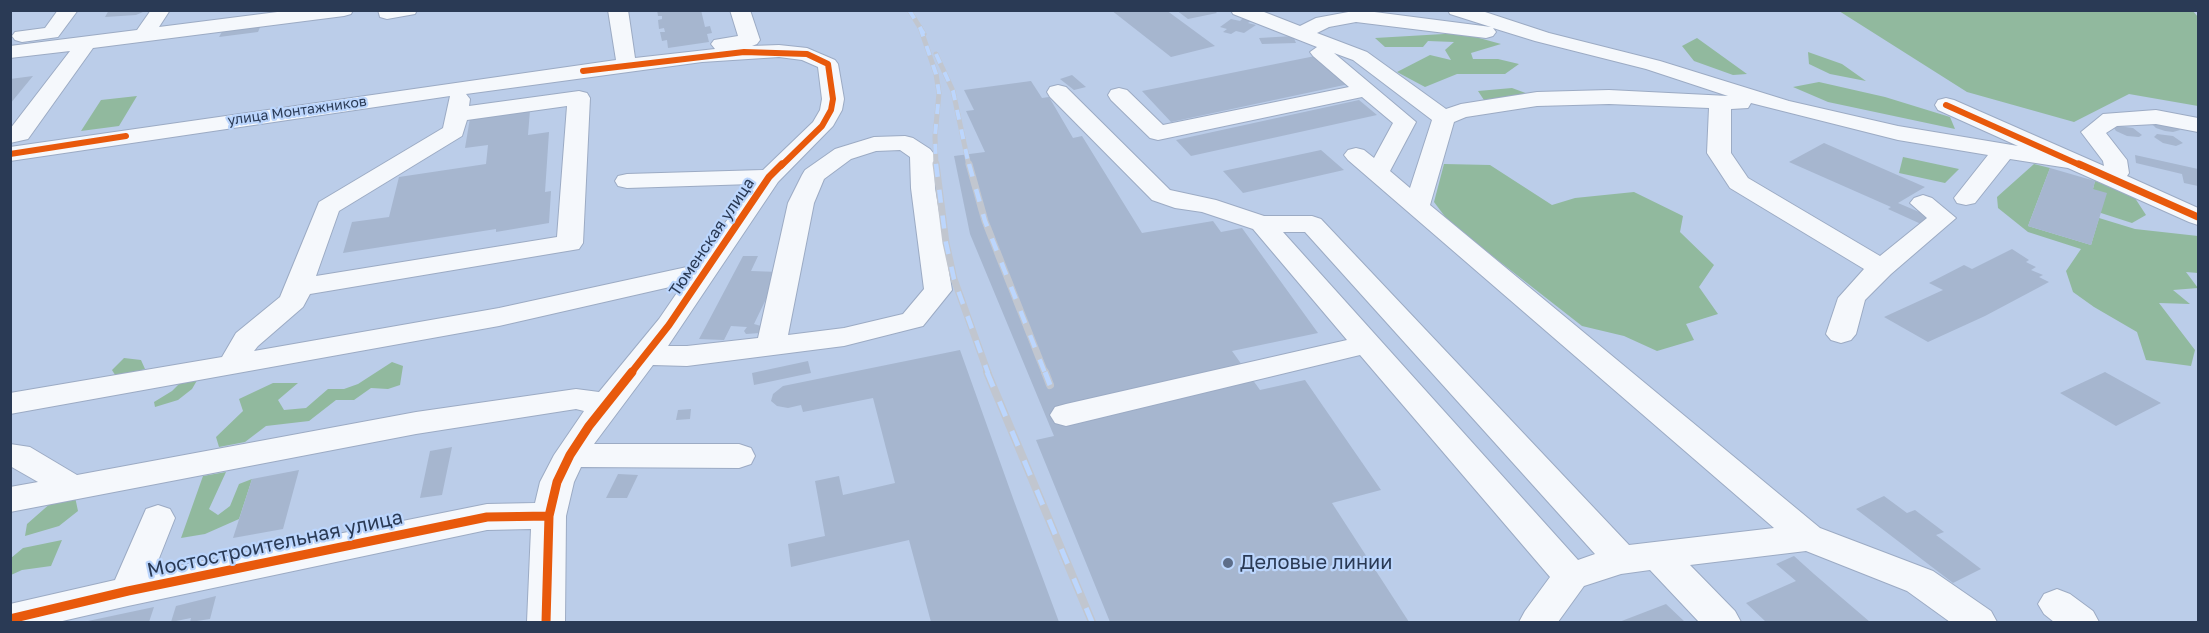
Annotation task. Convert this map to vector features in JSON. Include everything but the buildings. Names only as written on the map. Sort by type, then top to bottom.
[{"type":"street","points":[[143,36],[161,10]]},
{"type":"street","points":[[10,52],[344,10]]},
{"type":"street","points":[[388,10],[387,13],[408,10]]},
{"type":"street","points":[[618,10],[620,63],[750,40],[740,10]]},
{"type":"street","points":[[1240,10],[1360,56],[1444,118]]},
{"type":"street","points":[[1457,10],[1542,37],[1653,65],[1783,106],[1898,133],[2068,160]]},
{"type":"street","points":[[10,19],[68,11]]},
{"type":"street","points":[[10,37],[51,33],[68,11]]},
{"type":"street","points":[[1300,33],[1323,22],[1356,16],[1542,37]]},
{"type":"street","points":[[10,136],[20,134],[86,43]]},
{"type":"street","name":"Тюменская улица","points":[[546,622],[549,516],[557,483],[570,454],[589,426],[669,325],[769,177],[822,126],[831,110],[833,99],[828,64],[807,54],[744,52],[620,63],[583,71]]},
{"type":"street","points":[[1320,52],[1405,122],[1444,118],[1461,111],[1537,99],[1609,98],[1783,106]]},
{"type":"street","name":"улица Монтажников","points":[[10,154],[126,136],[458,101],[583,71]]},
{"type":"street","points":[[1119,95],[1158,133],[1366,90]]},
{"type":"street","points":[[1058,92],[1161,195],[1175,200],[1207,205],[1262,224],[1312,224],[1621,560]]},
{"type":"street","points":[[231,366],[246,340],[293,301],[328,207],[454,131],[458,101],[579,98],[570,243],[299,287]]},
{"type":"street","points":[[1720,102],[1719,153],[1739,183],[1881,268]]},
{"type":"street","points":[[1946,105],[2199,217]]},
{"type":"street","points":[[2112,179],[2117,173],[2115,160],[2093,132],[2111,119],[2156,117],[2199,125]]},
{"type":"street","points":[[1417,207],[1444,118]]},
{"type":"street","points":[[1377,173],[1405,122]]},
{"type":"street","points":[[645,355],[687,356],[771,346],[844,337],[912,320],[938,290],[923,188],[922,154],[905,143],[874,144],[843,154],[814,175],[801,203],[771,346]]},
{"type":"street","points":[[10,178],[38,150]]},
{"type":"street","points":[[1966,198],[2005,150]]},
{"type":"street","points":[[1356,155],[1808,537],[1920,581],[1978,622]]},
{"type":"street","points":[[627,181],[769,177]]},
{"type":"street","points":[[1841,334],[1852,298],[1881,268],[1943,218],[1923,203]]},
{"type":"street","points":[[1262,224],[1570,576]]},
{"type":"street","points":[[10,404],[499,316],[704,271]]},
{"type":"street","points":[[1066,415],[1368,344]]},
{"type":"street","points":[[10,500],[428,421],[576,399],[608,404]]},
{"type":"street","points":[[10,455],[18,454],[73,488]]},
{"type":"street","points":[[570,454],[739,456]]},
{"type":"street","name":"Мостостроительная улица","points":[[10,619],[128,591],[487,517],[549,516]]},
{"type":"street","points":[[128,591],[158,518]]},
{"type":"street","points":[[1538,622],[1570,576],[1621,560],[1808,537]]},
{"type":"street","points":[[1658,555],[1722,622]]},
{"type":"green space","points":[[1839,11],[2193,11],[2198,17],[2198,106],[2129,94],[2074,122],[1967,92]]},
{"type":"green space","points":[[1461,33],[1501,44],[1471,53],[1473,59],[1498,59],[1519,64],[1505,74],[1457,74],[1425,87],[1397,72],[1430,55],[1451,60],[1445,50],[1454,42],[1428,41],[1423,47],[1385,47],[1375,38]]},
{"type":"green space","points":[[1697,38],[1747,74],[1733,75],[1694,61],[1682,46]]},
{"type":"green space","points":[[1808,52],[1842,64],[1866,81],[1830,74],[1809,64]]},
{"type":"green space","points":[[1819,82],[1885,97],[1950,117],[1955,129],[1828,102],[1793,87]]},
{"type":"green space","points":[[1512,88],[1531,95],[1486,103],[1478,91]]},
{"type":"green space","points":[[137,96],[119,126],[81,131],[101,100]]},
{"type":"green space","points":[[1903,157],[1959,169],[1945,183],[1899,173]]},
{"type":"green space","points":[[1444,164],[1490,165],[1552,205],[1575,198],[1634,192],[1683,216],[1680,232],[1714,265],[1699,287],[1718,314],[1686,324],[1694,340],[1657,351],[1624,336],[1582,326],[1449,222],[1434,202]]},
{"type":"green space","points":[[2034,164],[2050,168],[2028,226],[2091,245],[2099,218],[2135,229],[2198,236],[2198,273],[2186,272],[2198,288],[2173,290],[2190,304],[2159,303],[2195,350],[2191,366],[2146,360],[2137,332],[2073,292],[2066,271],[2081,249],[2028,232],[1998,208],[1997,197]]},
{"type":"green space","points":[[2095,181],[2133,195],[2146,215],[2132,223],[2101,213],[2093,189]]},
{"type":"green space","points":[[124,358],[141,360],[145,369],[117,378],[112,370]]},
{"type":"green space","points":[[392,362],[403,366],[400,385],[388,389],[371,388],[354,400],[336,400],[309,421],[266,426],[245,442],[219,447],[216,437],[243,411],[239,399],[273,383],[298,383],[278,400],[284,410],[306,408],[328,389],[344,389],[358,384]]},
{"type":"green space","points":[[199,377],[192,389],[178,400],[155,407],[154,402],[172,391],[181,382]]},
{"type":"green space","points":[[226,472],[209,509],[218,515],[230,506],[239,484],[252,479],[239,519],[205,534],[181,538],[203,476]]},
{"type":"green space","points":[[75,497],[78,511],[59,526],[25,536],[27,524],[52,502]]},
{"type":"green space","points":[[62,540],[51,566],[22,570],[11,575],[11,558],[23,548]]},
{"type":"railway","points":[[909,10],[920,28]]},
{"type":"railway","points":[[920,28],[924,34]]},
{"type":"railway","points":[[920,28],[936,74],[939,93],[935,136],[936,166]]},
{"type":"railway","points":[[936,54],[953,91],[969,166]]},
{"type":"railway","points":[[936,164],[946,243],[954,279],[988,373]]},
{"type":"railway","points":[[969,164],[985,221],[1045,373]]},
{"type":"railway","points":[[987,372],[1092,622]]},
{"type":"railway","points":[[1045,372],[1050,385]]},
{"type":"cycle path","points":[[546,622],[549,516],[557,482],[570,455],[589,426],[669,325],[769,177],[822,126],[831,110],[833,99],[828,64],[807,54],[744,52],[583,71]]},
{"type":"cycle path","points":[[1946,105],[2198,217]]},
{"type":"cycle path","points":[[10,154],[126,136]]},
{"type":"cycle path","points":[[10,619],[128,591],[487,517],[549,516]]},
{"type":"place","name":"Деловые линии","points":[[1228,563]]}]
